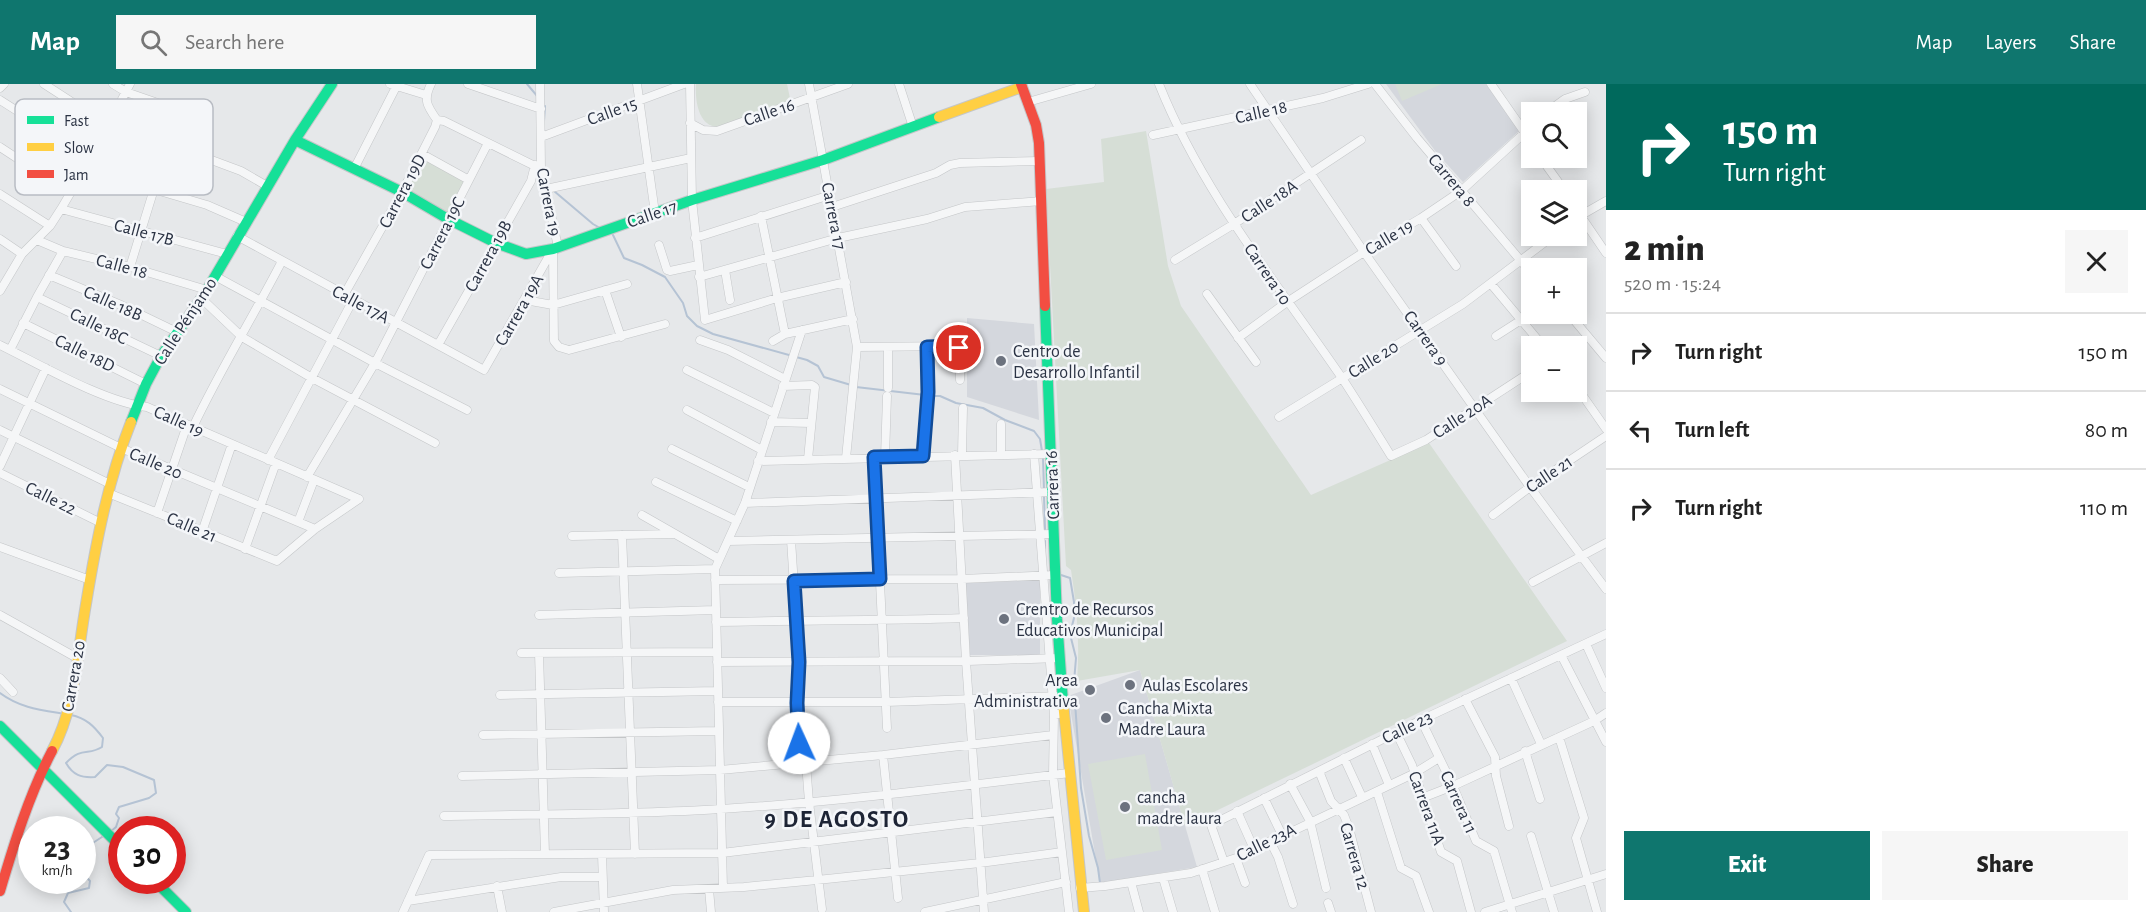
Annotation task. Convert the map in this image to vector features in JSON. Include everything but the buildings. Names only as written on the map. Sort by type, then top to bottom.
[{"type":"street","points":[[0,88],[4,84]]},
{"type":"street","points":[[44,84],[67,99]]},
{"type":"street","points":[[113,84],[126,92],[146,99]]},
{"type":"street","points":[[122,99],[130,84]]},
{"type":"street","name":"Calle Pénjamo","points":[[90,580],[109,488],[121,448],[146,384],[161,356],[204,294],[267,186],[332,84]]},
{"type":"street","points":[[431,84],[426,95],[428,106],[436,120],[444,121],[538,167]]},
{"type":"street","points":[[468,84],[541,110]]},
{"type":"street","name":"Carrera 19","points":[[540,84],[541,137],[538,167],[546,189],[555,248],[554,341],[560,347],[569,350],[621,336]]},
{"type":"street","points":[[637,84],[655,213]]},
{"type":"street","name":"Calle 15","points":[[541,137],[684,84]]},
{"type":"street","points":[[690,84],[692,200],[705,320],[777,298],[846,282]]},
{"type":"street","name":"Carrera 17","points":[[809,84],[857,347],[846,458]]},
{"type":"street","name":"Calle 16","points":[[690,123],[703,130],[717,131],[848,84]]},
{"type":"street","points":[[899,84],[913,127]]},
{"type":"street","points":[[1028,102],[1091,84]]},
{"type":"street","name":"Carrera 10","points":[[1159,84],[1196,162],[1234,224],[1342,379],[1391,456]]},
{"type":"street","name":"Carrera 9","points":[[1250,84],[1364,252],[1530,487],[1606,590]]},
{"type":"street","name":"Calle 18","points":[[1153,135],[1323,98],[1368,84]]},
{"type":"street","name":"Carrera 8","points":[[1375,84],[1519,260]]},
{"type":"street","points":[[1491,84],[1521,128]]},
{"type":"street","points":[[354,169],[393,85],[426,95]]},
{"type":"street","name":"Calle 17","points":[[296,140],[402,192],[496,243],[526,254],[555,248],[692,200],[823,160],[1021,85]]},
{"type":"street","name":"Carrera 16","points":[[1021,85],[1036,125],[1040,161],[1055,575],[1052,623],[1059,714],[1069,773],[1084,912]]},
{"type":"street","points":[[1561,102],[1585,92]]},
{"type":"street","points":[[0,100],[15,110]]},
{"type":"street","name":"Carrera 19D","points":[[344,295],[422,154],[436,120]]},
{"type":"street","name":"Calle 19","points":[[1239,338],[1287,302],[1461,191],[1521,135]]},
{"type":"street","name":"Calle 18A","points":[[1175,260],[1361,140]]},
{"type":"street","name":"Carrera 19C","points":[[311,478],[375,363],[488,143]]},
{"type":"street","points":[[0,147],[15,157]]},
{"type":"street","points":[[422,154],[469,180]]},
{"type":"street","points":[[546,189],[691,158]]},
{"type":"street","points":[[213,161],[241,171],[267,186]]},
{"type":"street","points":[[832,207],[936,173],[950,165],[1040,161]]},
{"type":"street","name":"Carrera 19B","points":[[438,345],[538,167]]},
{"type":"street","points":[[0,194],[50,226]]},
{"type":"street","points":[[0,291],[22,254],[50,226],[69,195]]},
{"type":"street","points":[[130,267],[152,195]]},
{"type":"street","points":[[174,195],[207,205],[246,222]]},
{"type":"street","points":[[695,238],[830,195]]},
{"type":"street","points":[[699,277],[838,238],[927,219],[973,205],[1042,201]]},
{"type":"street","points":[[1587,210],[1606,201]]},
{"type":"street","name":"Calle 17B","points":[[61,209],[227,254]]},
{"type":"street","points":[[761,216],[785,334]]},
{"type":"street","points":[[1421,218],[1456,266]]},
{"type":"street","points":[[1587,227],[1606,253]]},
{"type":"street","name":"Calle 17A","points":[[237,236],[484,370]]},
{"type":"street","points":[[0,239],[22,254]]},
{"type":"street","name":"Calle 18","points":[[37,240],[63,251],[130,267],[204,294]]},
{"type":"street","points":[[659,245],[667,270],[698,265]]},
{"type":"street","name":"Calle 20","points":[[1279,417],[1463,304],[1539,246]]},
{"type":"street","name":"Carrera 19A","points":[[484,370],[555,248]]},
{"type":"street","points":[[10,350],[63,251]]},
{"type":"street","points":[[157,513],[190,426],[242,337],[282,261]]},
{"type":"street","points":[[725,270],[730,300]]},
{"type":"street","name":"Calle 18B","points":[[49,275],[121,305],[177,332]]},
{"type":"street","points":[[215,276],[466,410]]},
{"type":"street","points":[[525,300],[553,305],[627,284]]},
{"type":"street","points":[[1491,284],[1521,320],[1496,336]]},
{"type":"street","points":[[606,290],[621,336],[665,324]]},
{"type":"street","points":[[204,294],[242,337],[312,378],[435,443]]},
{"type":"street","points":[[1207,294],[1256,362]]},
{"type":"street","name":"Calle 18C","points":[[37,297],[161,356]]},
{"type":"street","points":[[245,549],[272,461],[353,300]]},
{"type":"street","points":[[773,341],[785,334],[853,319]]},
{"type":"street","name":"Calle 18D","points":[[23,323],[146,384]]},
{"type":"street","points":[[1524,324],[1535,336]]},
{"type":"street","points":[[1577,324],[1606,358]]},
{"type":"street","points":[[723,888],[715,569],[745,503],[802,330]]},
{"type":"street","points":[[700,340],[728,350],[784,382],[814,387],[808,459]]},
{"type":"street","name":"Calle 19","points":[[0,345],[46,368],[137,407],[147,407],[358,499],[315,529]]},
{"type":"street","points":[[857,347],[956,346],[959,348],[960,380]]},
{"type":"street","points":[[885,457],[888,347]]},
{"type":"street","points":[[923,456],[928,392],[927,347]]},
{"type":"street","points":[[0,466],[46,368]]},
{"type":"street","points":[[687,370],[774,413]]},
{"type":"street","name":"Calle 20A","points":[[1391,456],[1426,440],[1521,378]]},
{"type":"street","name":"Calle 20","points":[[0,389],[121,448],[315,529]]},
{"type":"street","points":[[1587,402],[1606,429]]},
{"type":"street","points":[[963,408],[957,496],[984,912]]},
{"type":"street","points":[[687,410],[762,450]]},
{"type":"street","points":[[771,422],[811,423]]},
{"type":"street","points":[[1000,424],[1001,454]]},
{"type":"street","name":"Calle 21","points":[[0,430],[157,513],[277,561],[315,529]]},
{"type":"street","name":"Calle 21","points":[[1493,515],[1606,436]]},
{"type":"street","points":[[202,532],[232,444]]},
{"type":"street","points":[[672,449],[749,487]]},
{"type":"street","points":[[1034,454],[1042,576],[1052,623]]},
{"type":"street","points":[[758,461],[1051,454]]},
{"type":"street","points":[[874,457],[888,728]]},
{"type":"street","name":"Calle 22","points":[[0,473],[101,523]]},
{"type":"street","points":[[298,522],[311,478]]},
{"type":"street","points":[[656,482],[737,521]]},
{"type":"street","points":[[745,503],[1052,492]]},
{"type":"street","points":[[642,515],[719,559]]},
{"type":"street","points":[[572,536],[673,534]]},
{"type":"street","points":[[728,541],[1053,534]]},
{"type":"street","points":[[622,535],[635,854]]},
{"type":"street","points":[[791,540],[799,662],[797,703],[822,909]]},
{"type":"street","points":[[1533,582],[1606,543]]},
{"type":"street","points":[[0,547],[90,580]]},
{"type":"street","points":[[559,573],[715,569]]},
{"type":"street","points":[[715,580],[962,579],[1055,575]]},
{"type":"street","name":"Carrera 20","points":[[0,891],[13,847],[43,769],[62,733],[69,710],[90,580]]},
{"type":"street","points":[[539,615],[716,610]]},
{"type":"street","points":[[0,615],[77,658]]},
{"type":"street","points":[[716,622],[964,618]]},
{"type":"street","name":"Calle 23","points":[[1224,862],[1211,825],[1420,720],[1606,634]]},
{"type":"street","points":[[1586,644],[1606,688]]},
{"type":"street","points":[[521,653],[717,652]]},
{"type":"street","points":[[539,653],[545,854]]},
{"type":"street","points":[[1561,655],[1606,742]]},
{"type":"street","points":[[717,662],[966,661],[1055,658]]},
{"type":"street","points":[[0,678],[13,692]]},
{"type":"street","points":[[1511,678],[1541,744]]},
{"type":"street","points":[[501,695],[718,691]]},
{"type":"street","points":[[718,702],[886,702],[1058,697]]},
{"type":"street","points":[[1465,699],[1495,757],[1496,776],[1509,826]]},
{"type":"street","points":[[1422,798],[1594,721],[1606,713]]},
{"type":"street","points":[[1059,714],[1053,735],[1053,775],[1069,912]]},
{"type":"street","name":"Carrera 11","points":[[1420,720],[1453,786],[1476,841],[1494,851],[1511,908]]},
{"type":"street","points":[[0,726],[108,834]]},
{"type":"street","points":[[483,735],[718,731]]},
{"type":"street","name":"Carrera 11A","points":[[1396,732],[1412,765],[1413,774],[1441,852],[1457,861],[1472,912]]},
{"type":"street","points":[[462,776],[632,774],[720,770],[883,755],[1053,735]]},
{"type":"street","points":[[1559,736],[1584,818],[1576,838],[1597,912]]},
{"type":"street","points":[[1372,744],[1389,785]]},
{"type":"street","points":[[1525,751],[1540,799]]},
{"type":"street","points":[[883,755],[898,898]]},
{"type":"street","points":[[1344,758],[1362,798]]},
{"type":"street","name":"Calle 23A","points":[[1080,888],[1163,878],[1202,870],[1236,858],[1310,821],[1377,792],[1439,758]]},
{"type":"street","name":"Carrera 12","points":[[1319,771],[1331,801],[1338,808],[1349,828],[1371,912]]},
{"type":"street","points":[[444,816],[720,809],[808,802],[1069,773]]},
{"type":"street","points":[[1290,784],[1310,821],[1326,888]]},
{"type":"street","points":[[1377,792],[1401,868],[1416,876],[1428,912]]},
{"type":"street","points":[[1264,798],[1282,835]]},
{"type":"street","points":[[1237,811],[1254,849]]},
{"type":"street","points":[[403,912],[429,855],[722,853],[1057,812]]},
{"type":"street","points":[[1531,836],[1554,912]]},
{"type":"street","points":[[1270,841],[1278,857],[1293,904]]},
{"type":"street","points":[[554,912],[673,890],[817,880],[1062,852]]},
{"type":"street","points":[[602,854],[604,912]]},
{"type":"street","points":[[1236,858],[1245,884]]},
{"type":"street","points":[[1202,870],[1215,912]]},
{"type":"street","points":[[1485,912],[1511,908],[1606,874]]},
{"type":"street","points":[[408,901],[561,877],[602,877]]},
{"type":"street","points":[[1163,878],[1173,912]]},
{"type":"street","points":[[925,912],[1066,882]]},
{"type":"street","points":[[1131,882],[1140,912]]},
{"type":"street","points":[[498,886],[502,912]]},
{"type":"street","points":[[709,889],[711,912]]},
{"type":"street","points":[[168,894],[186,912]]},
{"type":"street","points":[[1328,903],[1331,912]]},
{"type":"shaded area","points":[[696,84],[787,84],[791,103],[718,127],[711,126],[699,111]]},
{"type":"shaded area","points":[[1386,84],[1486,84],[1519,131],[1463,182],[1436,152]]},
{"type":"shaded area","points":[[1395,84],[1442,84],[1402,101]]},
{"type":"shaded area","points":[[1146,131],[1168,266],[1181,306],[1311,495],[1429,443],[1567,641],[1185,826],[1140,670],[1077,681],[1076,612],[1071,570],[1066,566],[1046,189],[1104,182],[1101,139]]},
{"type":"shaded area","points":[[423,157],[466,180],[448,214],[405,192]]},
{"type":"shaded area","name":"Centro de Desarrollo Infantil","points":[[967,318],[1034,324],[1039,420],[967,397]]},
{"type":"shaded area","name":"Crentro de Recursos Educativos Municipal","points":[[1040,580],[1040,655],[970,655],[965,583]]},
{"type":"shaded area","points":[[1140,670],[1197,867],[1100,883],[1068,696]]},
{"type":"shaded area","name":"cancha madre laura","points":[[1145,754],[1162,850],[1106,860],[1088,764]]},
{"type":"waterway","points":[[527,84],[538,97]]},
{"type":"waterway","points":[[544,121],[545,106]]},
{"type":"waterway","points":[[554,191],[600,228]]},
{"type":"waterway","points":[[613,235],[624,258],[665,277],[683,303],[687,316],[697,326],[713,334],[807,360],[818,366],[824,377],[851,385]]},
{"type":"waterway","points":[[856,387],[925,395]]},
{"type":"waterway","points":[[931,396],[940,396],[956,403],[983,408],[1005,420],[1034,431],[1040,439],[1042,451]]},
{"type":"waterway","points":[[1043,458],[1044,490]]},
{"type":"waterway","points":[[1044,496],[1045,529]]},
{"type":"waterway","points":[[1045,541],[1045,548]]},
{"type":"waterway","points":[[1061,575],[1070,578],[1074,602],[1074,618],[1070,634],[1076,658],[1074,682]]},
{"type":"waterway","points":[[0,693],[23,705],[65,714]]},
{"type":"waterway","points":[[1075,702],[1081,788],[1100,883]]},
{"type":"waterway","points":[[71,715],[89,723],[103,738],[102,747],[76,755],[66,763],[75,773],[95,777],[107,765],[123,767],[154,780],[156,793],[149,798],[119,807],[116,814],[118,816]]},
{"type":"waterway","points":[[96,841],[105,835]]},
{"type":"waterway","points":[[68,894],[64,902],[71,912]]},
{"type":"traffic: fast","points":[[131,422],[146,384],[161,356],[207,290],[295,140],[332,84]]},
{"type":"traffic: fast","points":[[295,140],[402,192],[496,243],[526,254],[553,249],[692,200],[823,160],[939,117]]},
{"type":"traffic: fast","points":[[1045,306],[1057,619],[1063,702]]},
{"type":"traffic: fast","points":[[0,726],[108,834]]},
{"type":"traffic: fast","points":[[168,894],[186,912]]},
{"type":"traffic: slow","points":[[939,117],[1022,87]]},
{"type":"traffic: slow","points":[[52,751],[71,698],[99,535],[109,489],[131,422]]},
{"type":"traffic: slow","points":[[1063,702],[1084,912]]},
{"type":"traffic: jam","points":[[1021,84],[1036,125],[1039,143],[1045,306]]},
{"type":"traffic: jam","points":[[0,891],[29,802],[52,751]]},
{"type":"place","name":"Centro de Desarrollo Infantil","points":[[1001,361]]},
{"type":"place","name":"Crentro de Recursos Educativos Municipal","points":[[1004,619]]},
{"type":"place","name":"Aulas Escolares","points":[[1130,685]]},
{"type":"place","name":"Area Administrativa","points":[[1090,690]]},
{"type":"place","name":"Cancha Mixta Madre Laura","points":[[1106,718]]},
{"type":"place","name":"cancha madre laura","points":[[1125,807]]},
{"type":"district","name":"9 DE AGOSTO","points":[[837,819]]},
{"type":"route","points":[[799,743],[797,703],[799,662],[794,581],[880,579],[874,457],[923,456],[928,392],[927,347],[956,346],[959,348]]}]
